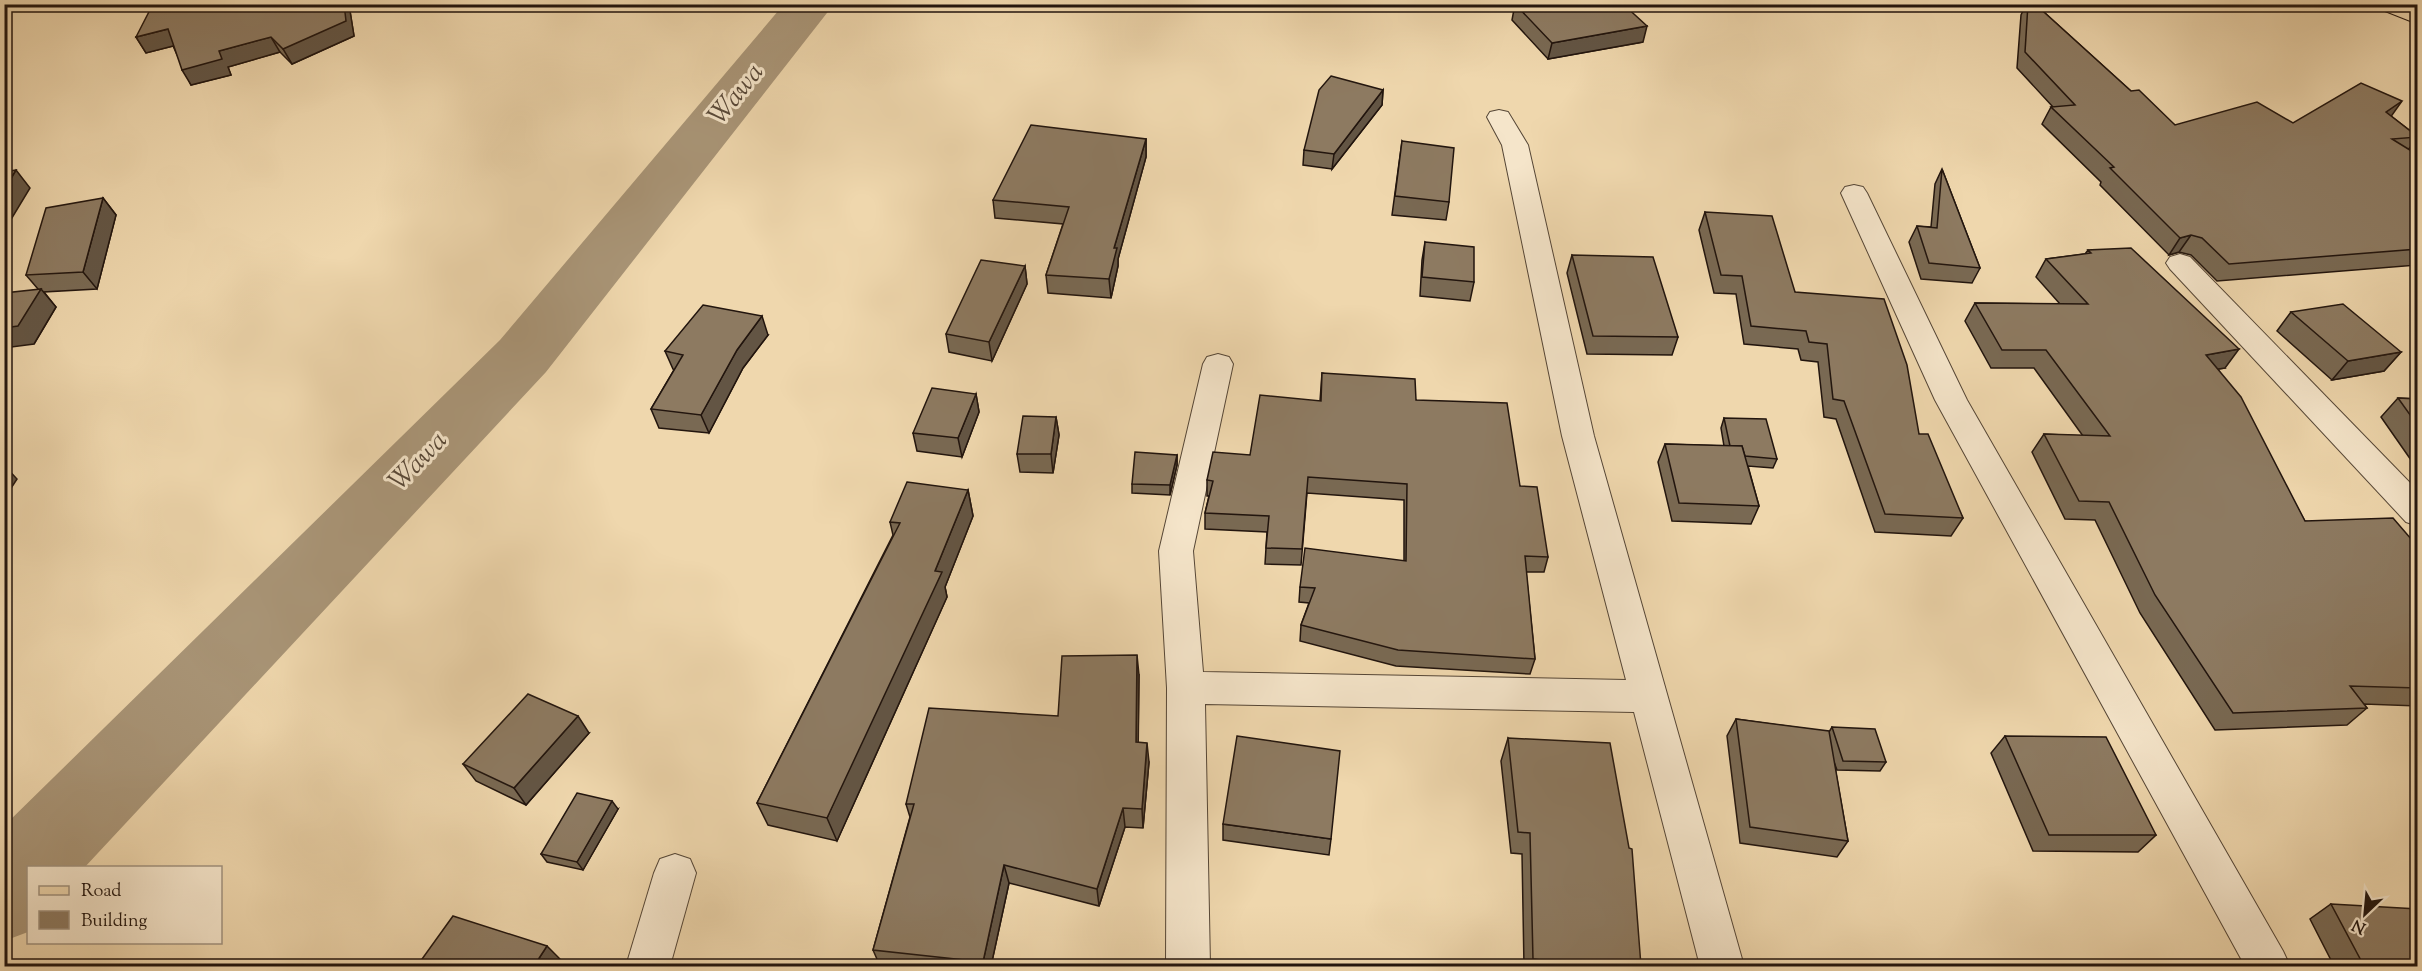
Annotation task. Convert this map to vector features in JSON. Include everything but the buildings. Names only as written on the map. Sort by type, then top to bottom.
[{"type":"main road","points":[[2388,4],[2418,17]]},
{"type":"street","points":[[1499,117],[1515,145],[1578,436],[1722,966]]},
{"type":"street","points":[[1854,193],[1951,400],[2268,966]]},
{"type":"street","points":[[2180,264],[2418,513]]},
{"type":"street","points":[[1188,966],[1186,688],[1176,551],[1218,364]]},
{"type":"street","points":[[1186,688],[1648,696]]},
{"type":"street","points":[[648,966],[675,873]]},
{"type":"waterway","name":"Wawa","points":[[4,898],[17,875],[523,356],[810,4]]}]
